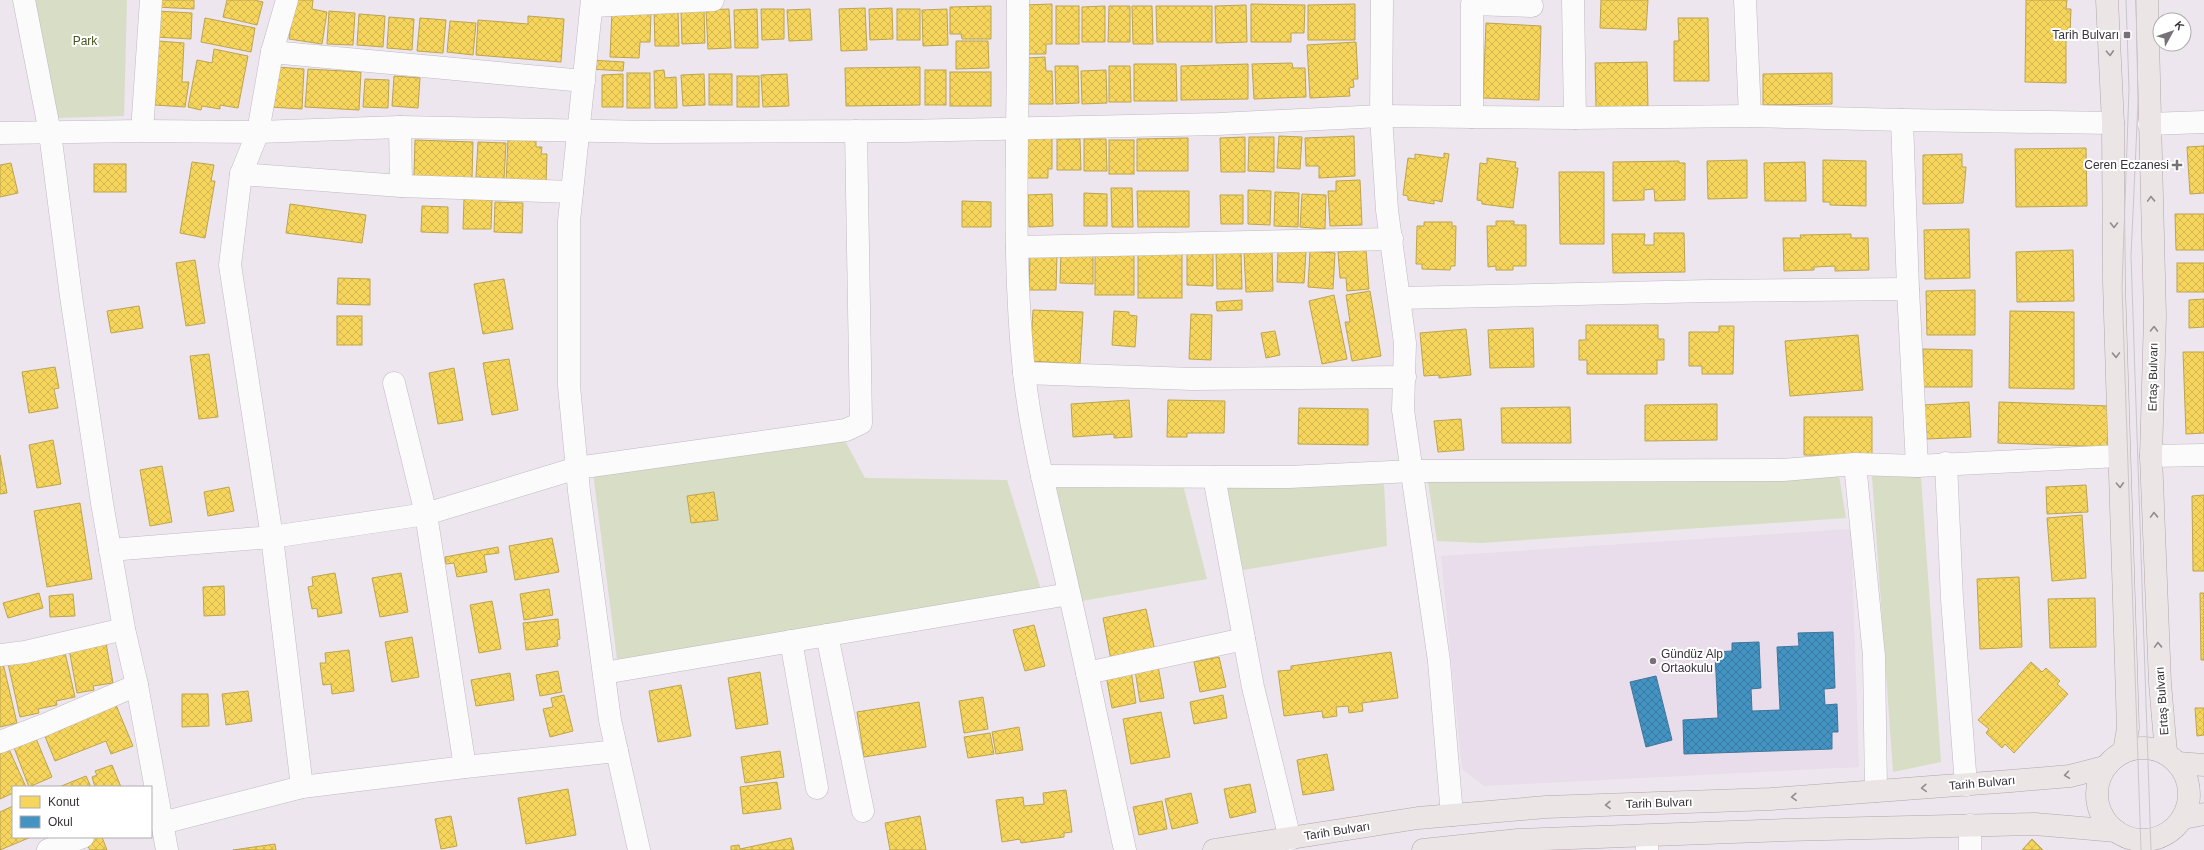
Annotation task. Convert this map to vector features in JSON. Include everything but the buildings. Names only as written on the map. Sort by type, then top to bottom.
[{"type":"main road","points":[[2107,0],[2113,123],[2114,282],[2128,728],[2124,752]]},
{"type":"main road","name":"Ertaş Bulvarı","points":[[2147,0],[2155,316],[2151,456],[2160,682],[2172,758]]},
{"type":"main road","points":[[2126,840],[2104,818],[2098,801],[2098,784],[2105,767],[2124,752],[2139,748],[2149,748],[2172,758],[2204,765]]},
{"type":"main road","points":[[1423,850],[1518,840],[1647,843],[1785,830],[2034,824],[2126,840],[2151,840],[2167,842],[2194,816],[2189,800],[2188,780],[2172,758]]},
{"type":"main road","name":"Tarih Bulvarı","points":[[1214,850],[1418,818],[1546,807],[1771,799],[1966,785],[2070,776],[2105,767]]},
{"type":"street","points":[[24,0],[50,133],[71,296],[110,550],[136,685],[158,815],[167,850]]},
{"type":"street","points":[[142,131],[151,0]]},
{"type":"street","points":[[287,0],[272,52],[258,132],[241,174],[230,265],[272,537],[302,787]]},
{"type":"street","points":[[639,850],[617,751],[604,673],[577,468],[569,378],[569,221],[592,3],[713,0]]},
{"type":"street","points":[[1018,0],[1018,128],[1016,190],[1017,248],[1024,373],[1042,476],[1070,594],[1125,850]]},
{"type":"street","points":[[1382,0],[1381,116],[1387,210],[1406,344],[1403,410],[1439,661],[1452,815]]},
{"type":"street","points":[[1573,0],[1575,118]]},
{"type":"street","points":[[1745,0],[1750,116]]},
{"type":"street","points":[[1472,117],[1472,4],[1532,6]]},
{"type":"street","points":[[272,52],[584,81]]},
{"type":"street","points":[[0,133],[142,131],[258,132],[400,127],[578,131],[856,131],[1218,124],[1381,116],[1575,118],[1750,116],[2113,123]]},
{"type":"street","points":[[1902,120],[1908,289],[1918,466]]},
{"type":"street","points":[[2149,124],[2204,122]]},
{"type":"street","points":[[400,127],[402,186]]},
{"type":"street","points":[[110,550],[272,537],[426,514],[577,468],[846,430],[861,423],[856,131]]},
{"type":"street","points":[[241,174],[402,186],[572,192]]},
{"type":"street","points":[[1017,248],[1392,239]]},
{"type":"street","points":[[1400,298],[1709,291],[1908,289]]},
{"type":"street","points":[[1024,373],[1192,379],[1404,377]]},
{"type":"street","points":[[394,383],[426,514],[465,767]]},
{"type":"street","points":[[2151,456],[2204,455]]},
{"type":"street","points":[[1042,476],[1289,477],[1412,471],[1783,470],[1855,464],[1918,466],[1946,463],[2119,456]]},
{"type":"street","points":[[1946,463],[1952,599],[1966,785]]},
{"type":"street","points":[[1855,464],[1874,656],[1876,791]]},
{"type":"street","points":[[1214,477],[1253,687],[1290,839]]},
{"type":"street","points":[[604,673],[1070,594]]},
{"type":"street","points":[[0,655],[25,652],[124,629]]},
{"type":"street","points":[[827,635],[863,811]]},
{"type":"street","points":[[1086,673],[1244,639]]},
{"type":"street","points":[[790,641],[817,788]]},
{"type":"street","points":[[0,742],[44,725],[136,685]]},
{"type":"street","points":[[158,815],[302,787],[465,767],[617,751]]},
{"type":"street","points":[[1970,825],[1970,850]]},
{"type":"street","points":[[48,850],[80,838]]},
{"type":"shaded area","name":"Gündüz Alp Ortaokulu","points":[[1851,529],[1859,767],[1484,786],[1462,769],[1441,556]]},
{"type":"green space","name":"Park","points":[[34,0],[127,0],[124,116],[57,118]]},
{"type":"green space","points":[[843,437],[865,478],[1007,480],[1043,596],[617,659],[593,473]]},
{"type":"green space","points":[[1839,476],[1846,518],[1481,543],[1437,541],[1428,482]]},
{"type":"green space","points":[[1872,476],[1921,477],[1941,762],[1893,772]]},
{"type":"green space","points":[[1384,483],[1387,546],[1243,570],[1227,488]]},
{"type":"green space","points":[[1183,485],[1207,579],[1082,601],[1054,488]]},
{"type":"tram line","points":[[2126,0],[2129,89],[2122,287],[2141,850]]},
{"type":"tram line","points":[[2136,0],[2138,103],[2131,256],[2151,850]]},
{"type":"place","name":"Tarih Bulvarı","points":[[2127,35]]},
{"type":"place","name":"Ceren Eczanesi","points":[[2177,165]]},
{"type":"place","name":"Gündüz Alp Ortaokulu","points":[[1653,661]]}]
